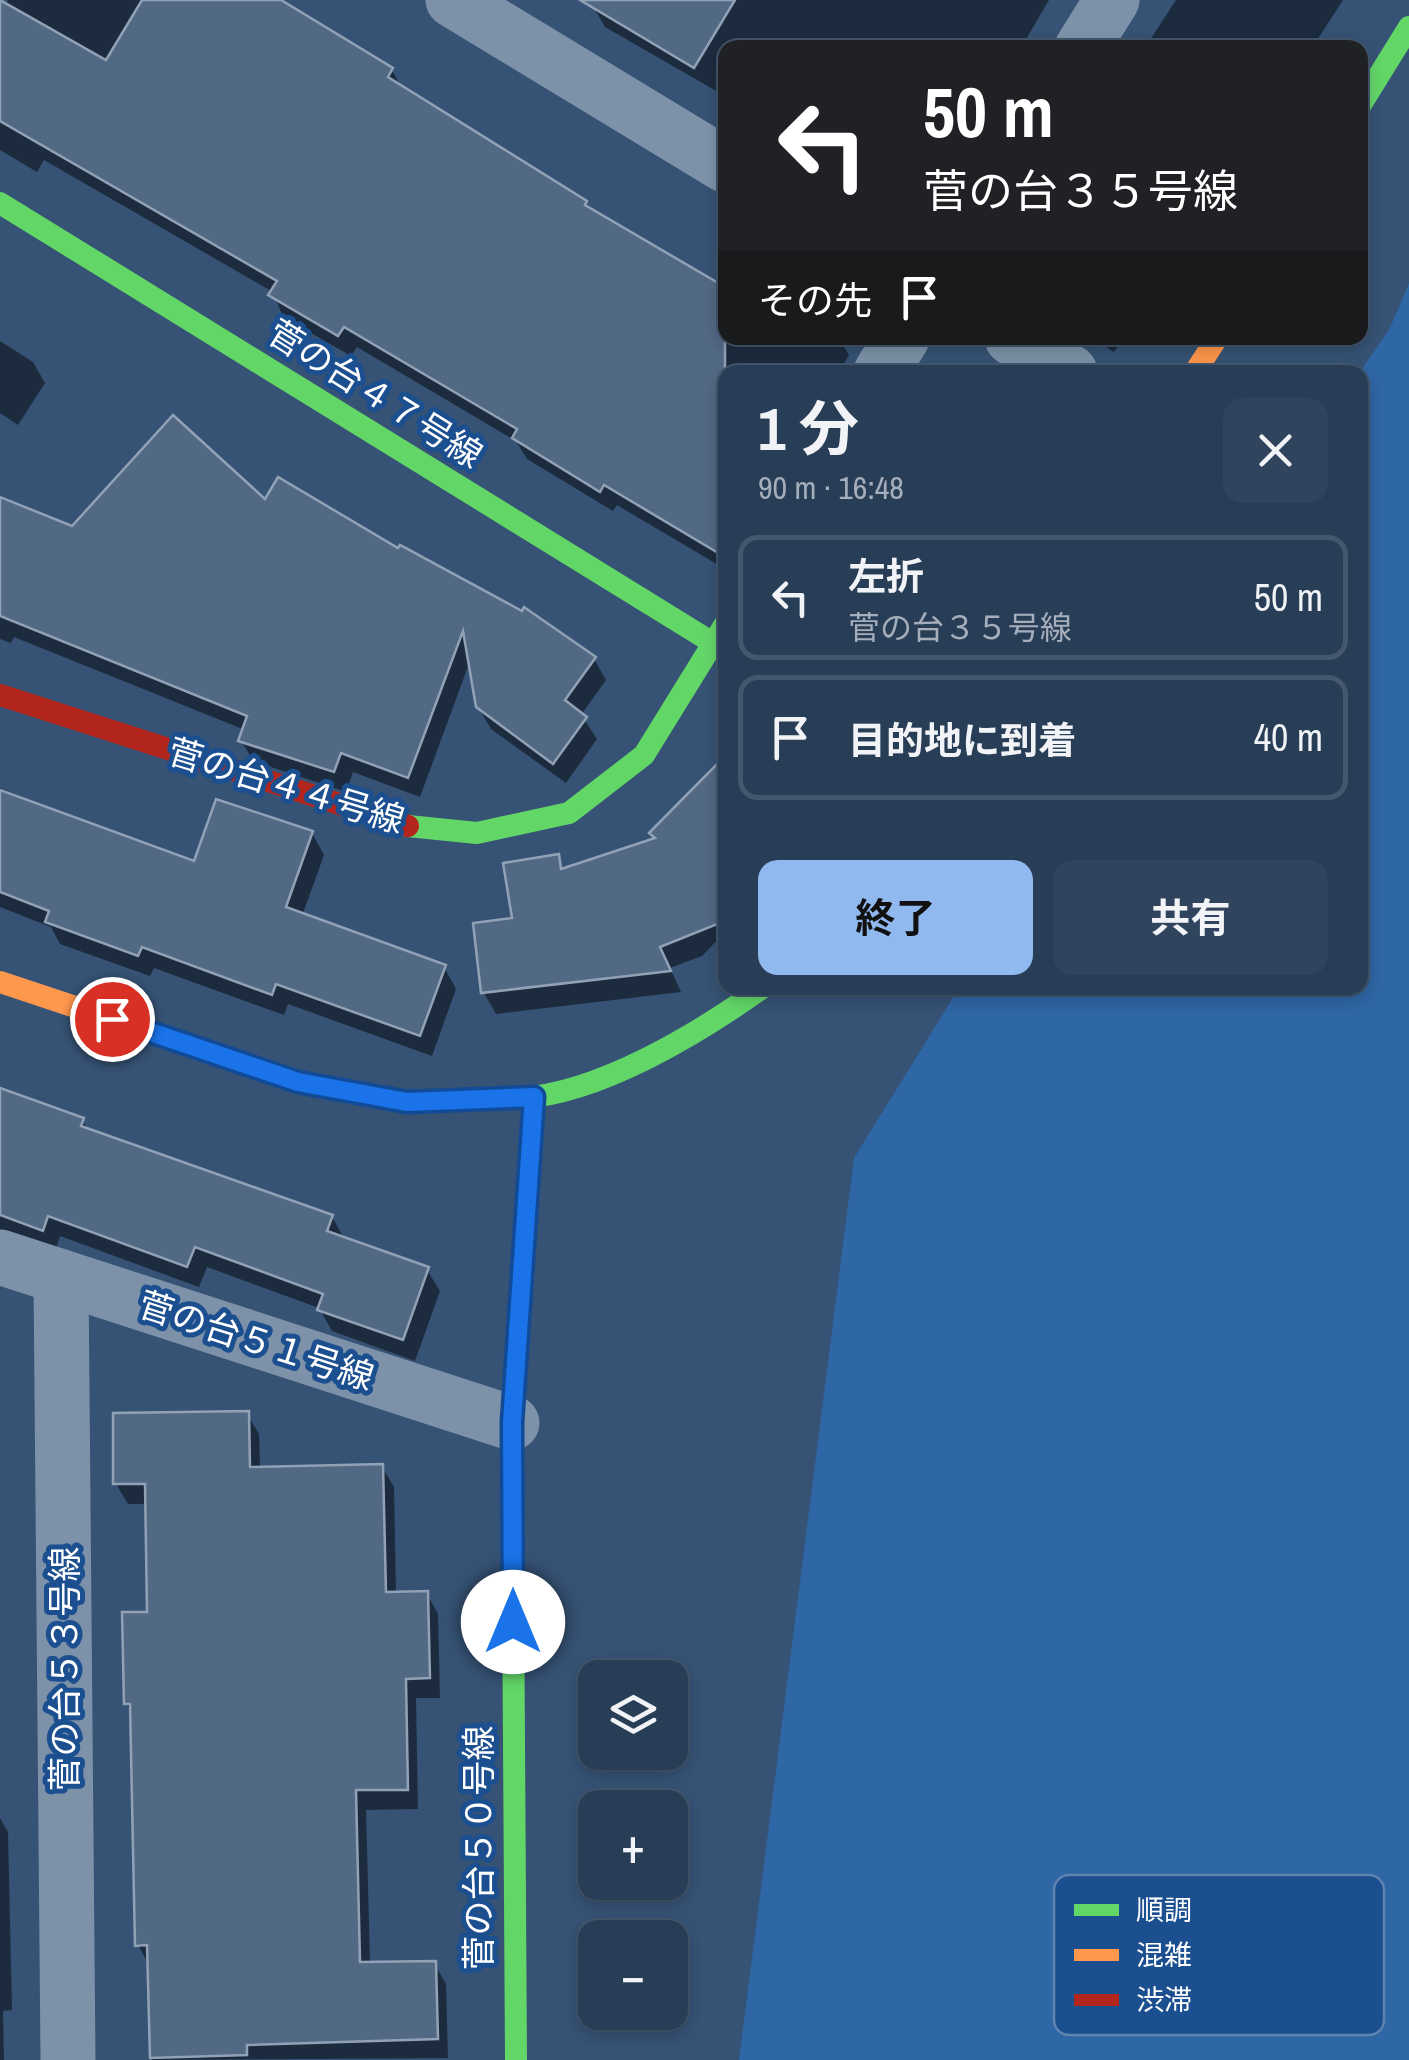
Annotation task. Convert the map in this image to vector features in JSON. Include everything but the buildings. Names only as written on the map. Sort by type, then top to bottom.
[{"type":"street","points":[[453,0],[718,160]]},
{"type":"street","points":[[1087,40],[1112,0]]},
{"type":"street","points":[[1368,93],[1409,27]]},
{"type":"street","name":"菅の台４７号線","points":[[0,203],[718,633]]},
{"type":"street","points":[[1024,345],[1058,365]]},
{"type":"street","name":"菅の台４４号線","points":[[0,694],[392,824],[477,833],[569,813],[644,755],[718,636]]},
{"type":"street","points":[[0,982],[298,1082],[407,1102],[534,1097],[602,1076],[706,1028],[752,995]]},
{"type":"street","name":"菅の台５０号線","points":[[516,2060],[512,1422],[534,1097]]},
{"type":"street","name":"菅の台５１号線","points":[[0,1257],[512,1422]]},
{"type":"street","name":"菅の台５３号線","points":[[62,1278],[68,2060]]},
{"type":"shaded area","points":[[1409,283],[1409,2060],[739,2060],[854,1158],[955,995],[1368,995],[1368,365],[1365,365],[1390,328]]},
{"type":"traffic: fast","points":[[1368,93],[1409,27]]},
{"type":"traffic: fast","points":[[0,203],[713,643]]},
{"type":"traffic: fast","points":[[408,826],[477,833],[569,813],[644,755],[718,635]]},
{"type":"traffic: fast","points":[[520,1098],[550,1094],[615,1073],[679,1042],[752,995]]},
{"type":"traffic: fast","points":[[516,2060],[512,1423],[535,1097]]},
{"type":"traffic: slow","points":[[1200,365],[1212,345]]},
{"type":"traffic: slow","points":[[0,982],[298,1081],[407,1103],[520,1098]]},
{"type":"traffic: jam","points":[[0,695],[408,826]]},
{"type":"route","points":[[112,1019],[298,1082],[407,1102],[534,1097],[512,1422],[513,1622]]}]
